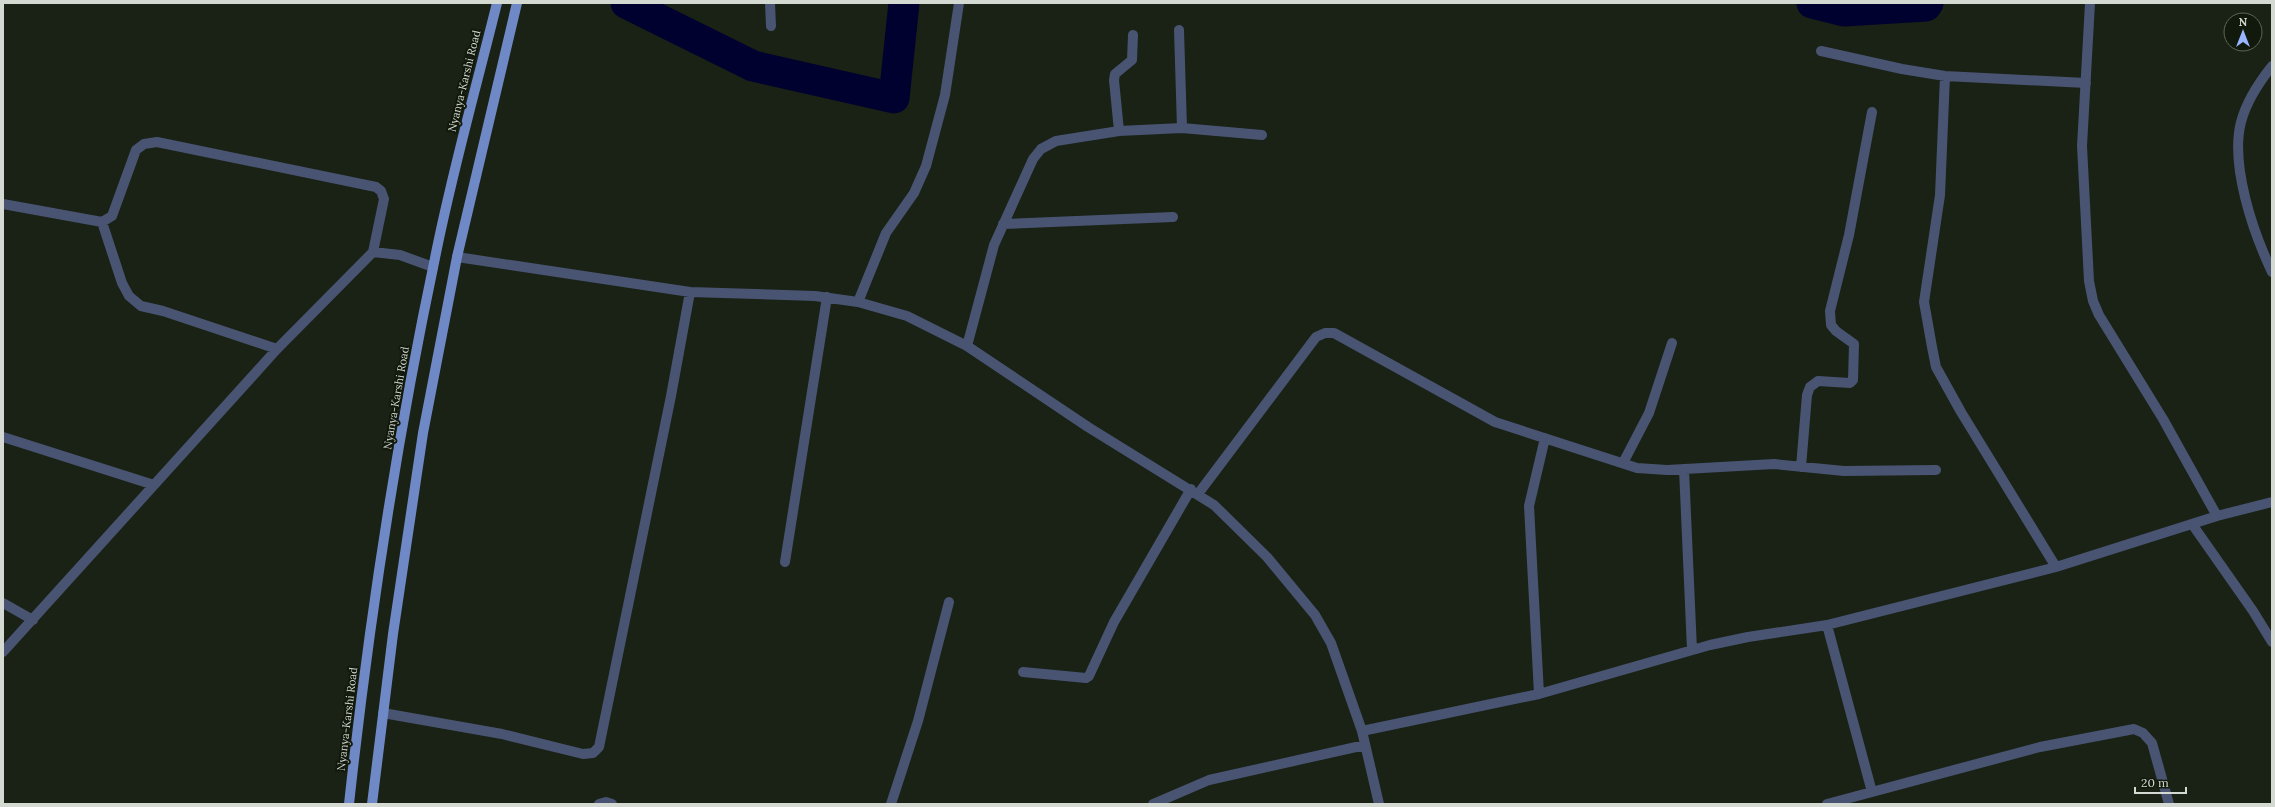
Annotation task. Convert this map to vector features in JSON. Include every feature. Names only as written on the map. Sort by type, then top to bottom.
[{"type":"main road","name":"Nyanya-Karshi Road","points":[[349,804],[360,701],[383,543],[404,416],[433,267],[464,131],[497,3]]},
{"type":"main road","points":[[372,804],[383,713],[423,433],[457,257],[516,3]]},
{"type":"street","points":[[770,3],[771,26]]},
{"type":"street","points":[[858,302],[886,233],[914,193],[926,166],[945,95],[959,3]]},
{"type":"street","points":[[2090,3],[2082,146],[2089,281],[2092,301],[2099,315],[2163,419],[2217,516]]},
{"type":"street","points":[[1179,30],[1182,128]]},
{"type":"street","points":[[1119,131],[1114,80],[1115,74],[1132,60],[1132,35]]},
{"type":"street","points":[[1822,51],[1902,69],[1945,76],[2086,83]]},
{"type":"street","points":[[2272,66],[2249,105],[2241,122],[2239,150],[2243,193],[2272,272]]},
{"type":"street","points":[[1945,76],[1940,195],[1924,302],[1936,367],[1961,412],[2056,567]]},
{"type":"street","points":[[1801,467],[1807,395],[1810,388],[1818,381],[1850,383],[1853,380],[1854,344],[1831,326],[1830,311],[1849,234],[1872,112]]},
{"type":"street","points":[[967,346],[994,245],[1033,159],[1041,149],[1056,141],[1119,131],[1182,128],[1262,135]]},
{"type":"street","points":[[3,204],[102,222],[112,216],[136,150],[144,144],[157,142],[376,187],[381,191],[384,199],[373,252],[277,349],[3,652]]},
{"type":"street","points":[[1003,224],[1173,217]]},
{"type":"street","points":[[102,222],[122,283],[129,296],[141,306],[163,311],[277,349]]},
{"type":"street","points":[[373,252],[400,255],[433,267]]},
{"type":"street","points":[[457,257],[690,292],[827,297],[858,302],[907,316],[967,346],[1088,427],[1214,505],[1267,557],[1315,615],[1331,643],[1362,731],[1379,804]]},
{"type":"street","points":[[383,713],[502,734],[583,754],[593,753],[599,747],[671,396],[690,292]]},
{"type":"street","points":[[785,562],[827,297]]},
{"type":"street","points":[[1023,672],[1086,678],[1089,676],[1114,622],[1195,492],[1316,337],[1325,333],[1334,333],[1495,422],[1638,468],[1667,470],[1774,464],[1844,470],[1936,470]]},
{"type":"street","points":[[1624,463],[1649,413],[1672,343]]},
{"type":"street","points":[[3,437],[154,486]]},
{"type":"street","points":[[1539,694],[1529,506],[1545,438]]},
{"type":"street","points":[[1684,469],[1692,650]]},
{"type":"street","points":[[1362,731],[1539,694],[1692,650],[1748,637],[1827,626],[2056,567],[2217,516],[2272,502]]},
{"type":"street","points":[[2192,524],[2253,611],[2272,642]]},
{"type":"street","points":[[891,804],[918,721],[949,602]]},
{"type":"street","points":[[3,603],[33,620]]},
{"type":"street","points":[[1827,626],[1872,792]]},
{"type":"street","points":[[1827,804],[2040,747],[2134,729],[2143,733],[2152,743],[2169,804]]},
{"type":"street","points":[[1153,804],[1209,780],[1365,745]]},
{"type":"street","points":[[599,804],[606,802],[612,804]]},
{"type":"waterway","points":[[626,3],[753,66],[894,98],[904,3]]},
{"type":"waterway","points":[[1812,3],[1844,11],[1926,6],[1928,3]]}]
